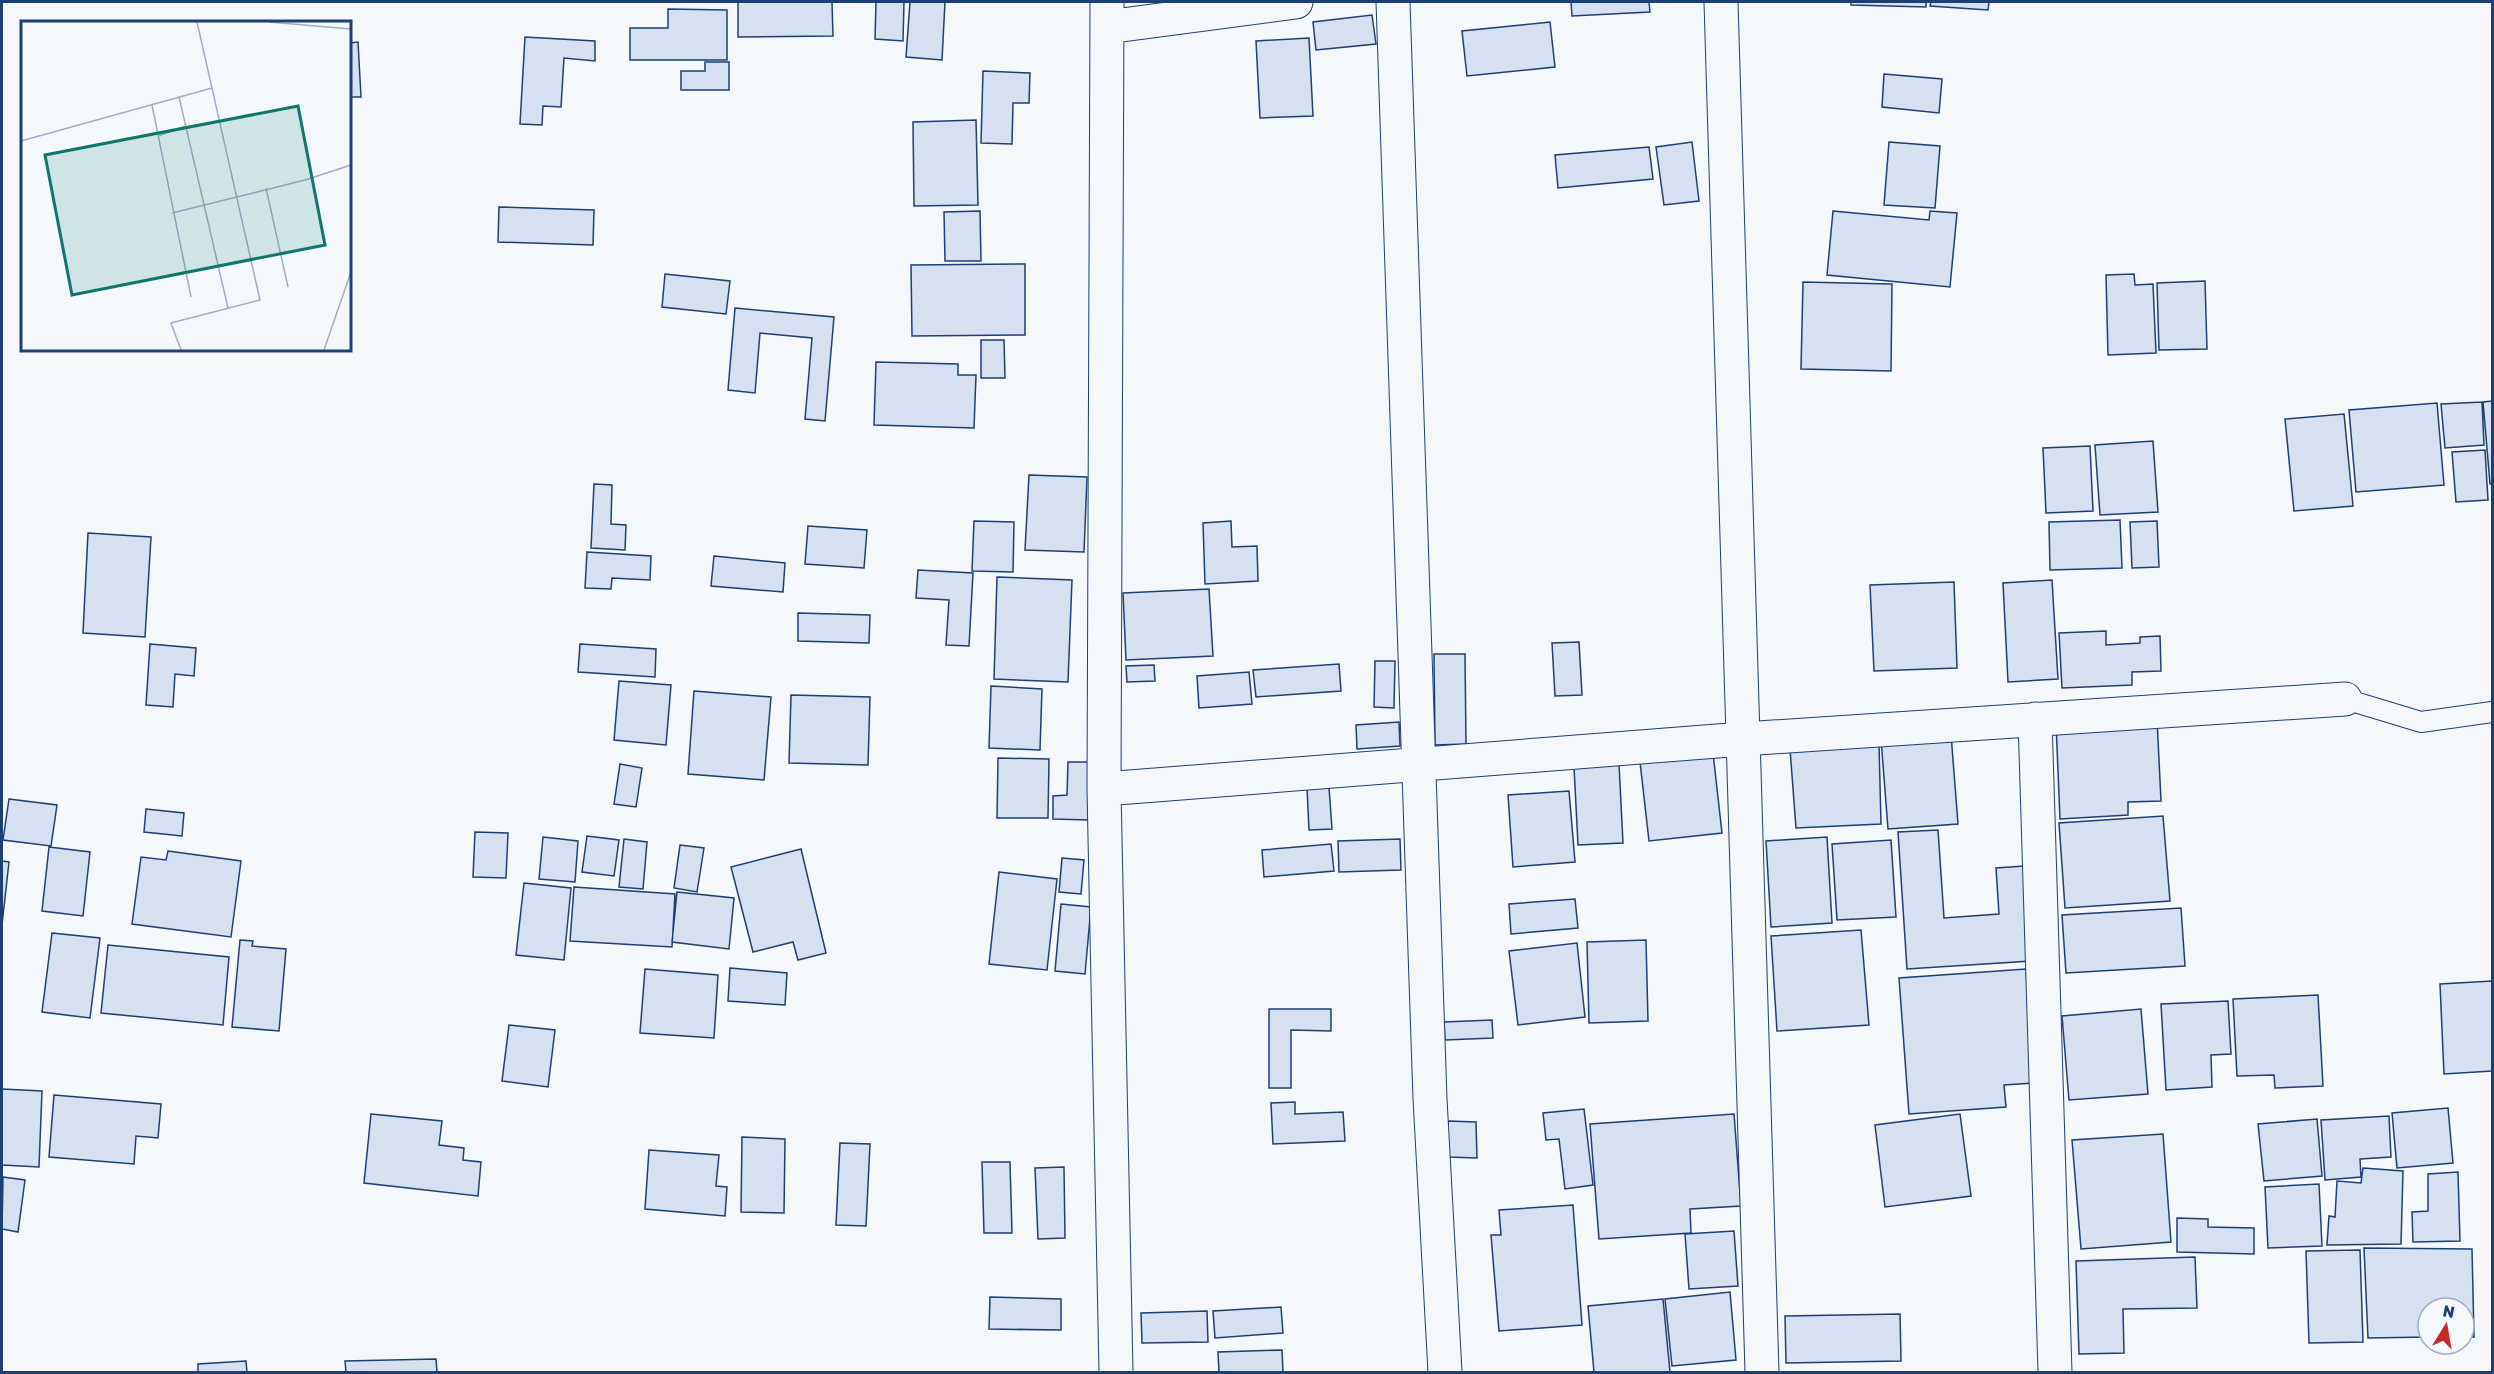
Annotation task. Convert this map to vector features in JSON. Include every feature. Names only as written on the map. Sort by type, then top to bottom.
[{"type":"street","points":[[1116,1372],[1104,789],[1107,14],[1296,2]]},
{"type":"street","points":[[1393,2],[1430,1099],[1445,1372]]},
{"type":"street","points":[[1721,2],[1762,1372]]},
{"type":"street","points":[[1104,789],[1743,739],[2345,699]]},
{"type":"street","points":[[2035,719],[2055,1372]]},
{"type":"lane","points":[[2345,699],[2421,722],[2493,712]]},
{"type":"building","points":[[738,2],[832,2],[833,36],[738,37]]},
{"type":"building","points":[[876,2],[904,2],[903,41],[875,39]]},
{"type":"building","points":[[910,2],[945,2],[942,60],[906,57]]},
{"type":"building","points":[[1571,2],[1649,2],[1650,12],[1572,16]]},
{"type":"building","points":[[1851,2],[1926,2],[1926,7],[1851,5]]},
{"type":"building","points":[[1931,2],[1989,2],[1988,10],[1930,6]]},
{"type":"building","points":[[668,9],[727,10],[727,60],[630,60],[630,28],[668,28]]},
{"type":"building","points":[[1372,15],[1376,44],[1316,50],[1313,22]]},
{"type":"building","points":[[1550,22],[1555,67],[1467,76],[1462,31]]},
{"type":"building","points":[[525,37],[595,41],[595,61],[564,58],[561,107],[543,106],[542,125],[520,124]]},
{"type":"building","points":[[1309,38],[1313,116],[1260,118],[1256,41]]},
{"type":"building","points":[[358,42],[361,97],[351,97],[351,43]]},
{"type":"building","points":[[705,62],[729,62],[729,90],[681,90],[681,71],[705,71]]},
{"type":"building","points":[[983,71],[1030,73],[1029,103],[1013,103],[1012,144],[981,143]]},
{"type":"building","points":[[1884,74],[1942,79],[1939,113],[1882,107]]},
{"type":"building","points":[[976,120],[978,205],[914,206],[913,122]]},
{"type":"building","points":[[1692,142],[1699,201],[1664,205],[1656,147]]},
{"type":"building","points":[[1889,142],[1940,146],[1935,208],[1884,205]]},
{"type":"building","points":[[1649,147],[1653,179],[1558,188],[1555,155]]},
{"type":"building","points":[[499,207],[594,210],[593,245],[498,242]]},
{"type":"building","points":[[980,211],[981,261],[945,261],[944,212]]},
{"type":"building","points":[[1833,211],[1929,220],[1930,211],[1957,213],[1950,287],[1827,275]]},
{"type":"building","points":[[1025,264],[1025,335],[912,336],[911,265]]},
{"type":"building","points":[[665,274],[730,281],[726,314],[662,307]]},
{"type":"building","points":[[2134,274],[2135,285],[2153,284],[2156,353],[2108,355],[2106,275]]},
{"type":"building","points":[[2205,281],[2207,349],[2159,350],[2157,283]]},
{"type":"building","points":[[1803,282],[1892,284],[1891,371],[1801,369]]},
{"type":"building","points":[[735,308],[834,317],[825,421],[805,419],[812,338],[760,333],[755,393],[728,390]]},
{"type":"building","points":[[981,340],[1004,340],[1005,378],[981,378]]},
{"type":"building","points":[[876,362],[958,364],[958,375],[976,375],[974,428],[874,425]]},
{"type":"building","points":[[2492,401],[2492,484],[2490,484],[2483,402]]},
{"type":"building","points":[[2482,402],[2484,445],[2445,448],[2441,404]]},
{"type":"building","points":[[2437,403],[2444,485],[2356,492],[2349,410]]},
{"type":"building","points":[[2344,414],[2353,506],[2294,511],[2285,419]]},
{"type":"building","points":[[2153,441],[2158,512],[2100,515],[2095,445]]},
{"type":"building","points":[[2090,446],[2093,511],[2046,513],[2043,448]]},
{"type":"building","points":[[2485,450],[2488,500],[2456,502],[2452,452]]},
{"type":"building","points":[[1029,475],[1087,477],[1084,552],[1025,550]]},
{"type":"building","points":[[594,484],[612,485],[611,524],[626,525],[625,550],[591,548]]},
{"type":"building","points":[[2120,520],[2122,568],[2050,570],[2049,522]]},
{"type":"building","points":[[974,521],[1014,522],[1013,572],[972,571]]},
{"type":"building","points":[[1231,521],[1232,547],[1257,546],[1258,581],[1205,584],[1203,523]]},
{"type":"building","points":[[2157,521],[2159,567],[2132,568],[2130,522]]},
{"type":"building","points":[[808,526],[867,530],[864,568],[805,564]]},
{"type":"building","points":[[88,533],[151,537],[145,637],[83,633]]},
{"type":"building","points":[[587,552],[651,556],[650,580],[612,578],[611,589],[585,588]]},
{"type":"building","points":[[714,556],[785,563],[783,592],[711,586]]},
{"type":"building","points":[[918,570],[973,573],[969,646],[946,645],[949,600],[916,598]]},
{"type":"building","points":[[997,577],[1072,580],[1068,682],[994,679]]},
{"type":"building","points":[[2052,580],[2058,679],[2008,682],[2003,583]]},
{"type":"building","points":[[1954,582],[1957,668],[1874,671],[1870,585]]},
{"type":"building","points":[[1209,589],[1213,656],[1126,660],[1123,593]]},
{"type":"building","points":[[798,613],[870,615],[869,643],[798,641]]},
{"type":"building","points":[[2106,631],[2106,645],[2140,643],[2140,637],[2160,636],[2161,671],[2132,672],[2132,685],[2062,688],[2059,633]]},
{"type":"building","points":[[1579,642],[1582,695],[1555,696],[1552,643]]},
{"type":"building","points":[[150,644],[196,648],[194,676],[175,674],[173,707],[146,705]]},
{"type":"building","points":[[580,644],[656,649],[655,677],[578,672]]},
{"type":"building","points":[[1434,654],[1465,654],[1466,744],[1435,745]]},
{"type":"building","points":[[1375,661],[1395,661],[1394,708],[1374,707]]},
{"type":"building","points":[[1339,664],[1341,691],[1256,697],[1253,670]]},
{"type":"building","points":[[1154,665],[1155,681],[1127,682],[1126,666]]},
{"type":"building","points":[[1249,672],[1252,704],[1199,708],[1197,676]]},
{"type":"building","points":[[619,681],[671,685],[666,745],[614,740]]},
{"type":"building","points":[[991,686],[1042,689],[1040,750],[989,748]]},
{"type":"building","points":[[694,691],[771,697],[764,780],[688,774]]},
{"type":"building","points":[[791,695],[870,697],[868,765],[789,763]]},
{"type":"building","points":[[2157,719],[2161,801],[2128,802],[2128,815],[2060,819],[2056,723]]},
{"type":"building","points":[[1399,722],[1400,746],[1357,749],[1356,725]]},
{"type":"building","points":[[1951,734],[1958,824],[1888,829],[1881,739]]},
{"type":"building","points":[[1879,744],[1881,824],[1796,828],[1790,749]]},
{"type":"building","points":[[1713,753],[1722,833],[1649,841],[1640,762]]},
{"type":"building","points":[[998,758],[1049,759],[1048,818],[997,818]]},
{"type":"building","points":[[1068,762],[1089,762],[1089,820],[1053,819],[1053,796],[1067,795]]},
{"type":"building","points":[[620,764],[642,768],[636,807],[614,804]]},
{"type":"building","points":[[1619,764],[1623,843],[1578,845],[1574,767]]},
{"type":"building","points":[[1329,787],[1332,829],[1309,830],[1307,788]]},
{"type":"building","points":[[1569,791],[1575,862],[1513,867],[1508,795]]},
{"type":"building","points":[[9,799],[57,805],[51,846],[3,840]]},
{"type":"building","points":[[146,809],[184,813],[182,836],[144,832]]},
{"type":"building","points":[[2163,816],[2170,901],[2065,908],[2059,823]]},
{"type":"building","points":[[1938,830],[1944,918],[1999,914],[1996,868],[2024,866],[2031,961],[1907,969],[1898,832]]},
{"type":"building","points":[[475,832],[508,833],[506,878],[473,877]]},
{"type":"building","points":[[587,836],[619,840],[614,876],[582,872]]},
{"type":"building","points":[[543,837],[578,841],[575,882],[539,879]]},
{"type":"building","points":[[1827,837],[1832,923],[1771,927],[1766,841]]},
{"type":"building","points":[[624,839],[647,842],[643,889],[619,887]]},
{"type":"building","points":[[1400,839],[1401,870],[1339,872],[1338,841]]},
{"type":"building","points":[[1891,840],[1896,917],[1837,920],[1832,844]]},
{"type":"building","points":[[1331,844],[1334,871],[1264,877],[1262,850]]},
{"type":"building","points":[[680,845],[704,848],[697,892],[674,888]]},
{"type":"building","points":[[49,847],[90,852],[83,916],[42,911]]},
{"type":"building","points":[[801,849],[826,953],[798,960],[793,942],[753,952],[731,867]]},
{"type":"building","points":[[168,851],[241,861],[231,937],[132,924],[141,857],[166,860]]},
{"type":"building","points":[[1062,858],[1084,860],[1081,894],[1059,892]]},
{"type":"building","points":[[2,861],[9,862],[2,925]]},
{"type":"building","points":[[999,872],[1057,879],[1047,970],[989,964]]},
{"type":"building","points":[[524,883],[571,888],[564,960],[516,955]]},
{"type":"building","points":[[574,887],[675,894],[672,947],[570,941]]},
{"type":"building","points":[[677,892],[734,898],[729,949],[672,942]]},
{"type":"building","points":[[1575,899],[1578,928],[1511,934],[1509,904]]},
{"type":"building","points":[[1061,904],[1091,907],[1085,974],[1055,971]]},
{"type":"building","points":[[2181,908],[2185,966],[2066,973],[2062,915]]},
{"type":"building","points":[[1861,930],[1869,1025],[1777,1031],[1771,936]]},
{"type":"building","points":[[52,933],[100,938],[90,1018],[42,1012]]},
{"type":"building","points":[[240,940],[253,941],[252,946],[286,949],[279,1031],[232,1027]]},
{"type":"building","points":[[1646,940],[1648,1021],[1589,1023],[1587,942]]},
{"type":"building","points":[[1577,943],[1585,1017],[1518,1025],[1509,951]]},
{"type":"building","points":[[108,945],[229,957],[223,1025],[101,1013]]},
{"type":"building","points":[[730,968],[787,973],[785,1005],[728,1001]]},
{"type":"building","points":[[645,969],[718,975],[714,1038],[640,1033]]},
{"type":"building","points":[[2026,969],[2034,1083],[2004,1085],[2006,1107],[1909,1114],[1899,978]]},
{"type":"building","points":[[2492,981],[2492,1071],[2444,1074],[2440,984]]},
{"type":"building","points":[[2318,995],[2323,1086],[2275,1088],[2274,1075],[2237,1076],[2233,999]]},
{"type":"building","points":[[2228,1001],[2231,1054],[2211,1055],[2212,1087],[2166,1090],[2161,1004]]},
{"type":"building","points":[[1269,1009],[1331,1009],[1331,1031],[1291,1030],[1291,1088],[1269,1088]]},
{"type":"building","points":[[2141,1009],[2148,1094],[2069,1100],[2062,1016]]},
{"type":"building","points":[[1492,1020],[1493,1038],[1445,1040],[1444,1022]]},
{"type":"building","points":[[509,1025],[555,1030],[548,1087],[502,1081]]},
{"type":"building","points":[[2,1089],[42,1091],[39,1167],[2,1165]]},
{"type":"building","points":[[54,1095],[161,1104],[158,1138],[136,1136],[134,1164],[49,1157]]},
{"type":"building","points":[[1295,1102],[1295,1114],[1343,1112],[1345,1141],[1273,1144],[1271,1103]]},
{"type":"building","points":[[2448,1108],[2453,1163],[2397,1168],[2392,1113]]},
{"type":"building","points":[[1584,1109],[1593,1185],[1565,1189],[1559,1139],[1546,1140],[1543,1113]]},
{"type":"building","points":[[371,1114],[442,1121],[439,1145],[464,1148],[463,1160],[481,1162],[478,1196],[364,1183]]},
{"type":"building","points":[[1734,1114],[1741,1206],[1690,1209],[1691,1233],[1599,1239],[1590,1124]]},
{"type":"building","points":[[1960,1114],[1971,1196],[1885,1207],[1875,1125]]},
{"type":"building","points":[[2389,1116],[2391,1157],[2360,1159],[2361,1177],[2325,1180],[2321,1120]]},
{"type":"building","points":[[2317,1119],[2322,1176],[2264,1181],[2258,1124]]},
{"type":"building","points":[[1448,1121],[1476,1122],[1477,1158],[1448,1157]]},
{"type":"building","points":[[2163,1134],[2171,1242],[2081,1249],[2072,1140]]},
{"type":"building","points":[[742,1137],[785,1139],[784,1213],[741,1212]]},
{"type":"building","points":[[840,1143],[870,1144],[866,1226],[836,1225]]},
{"type":"building","points":[[649,1150],[719,1155],[716,1186],[727,1187],[725,1216],[645,1209]]},
{"type":"building","points":[[982,1162],[1010,1162],[1012,1233],[984,1233]]},
{"type":"building","points":[[1064,1167],[1065,1238],[1038,1239],[1035,1168]]},
{"type":"building","points":[[2363,1168],[2403,1171],[2401,1244],[2327,1245],[2329,1216],[2335,1217],[2337,1181],[2361,1183]]},
{"type":"building","points":[[2458,1172],[2460,1241],[2413,1242],[2412,1212],[2428,1211],[2428,1174]]},
{"type":"building","points":[[3,1177],[25,1180],[18,1232],[2,1229]]},
{"type":"building","points":[[2319,1184],[2322,1246],[2268,1248],[2265,1187]]},
{"type":"building","points":[[1573,1205],[1582,1325],[1499,1331],[1491,1235],[1501,1235],[1499,1210]]},
{"type":"building","points":[[2177,1218],[2208,1219],[2208,1227],[2254,1228],[2254,1254],[2177,1252]]},
{"type":"building","points":[[1734,1231],[1738,1286],[1689,1289],[1685,1234]]},
{"type":"building","points":[[2364,1248],[2472,1249],[2473,1296],[2416,1296],[2416,1337],[2368,1338]]},
{"type":"building","points":[[2360,1250],[2363,1342],[2309,1343],[2306,1251]]},
{"type":"building","points":[[2195,1257],[2197,1308],[2123,1309],[2124,1353],[2079,1354],[2076,1261]]},
{"type":"building","points":[[1730,1292],[1736,1360],[1672,1366],[1665,1299]]},
{"type":"building","points":[[990,1297],[1061,1299],[1061,1330],[989,1329]]},
{"type":"building","points":[[1663,1299],[1670,1372],[1594,1372],[1588,1306]]},
{"type":"building","points":[[1281,1307],[1283,1333],[1215,1338],[1213,1311]]},
{"type":"building","points":[[1207,1311],[1208,1342],[1142,1343],[1141,1313]]},
{"type":"building","points":[[1900,1314],[1901,1361],[1786,1363],[1785,1316]]},
{"type":"building","points":[[1282,1350],[1283,1372],[1219,1372],[1218,1352]]},
{"type":"building","points":[[436,1359],[437,1372],[346,1372],[345,1361]]},
{"type":"building","points":[[246,1361],[247,1372],[198,1372],[198,1364]]}]
